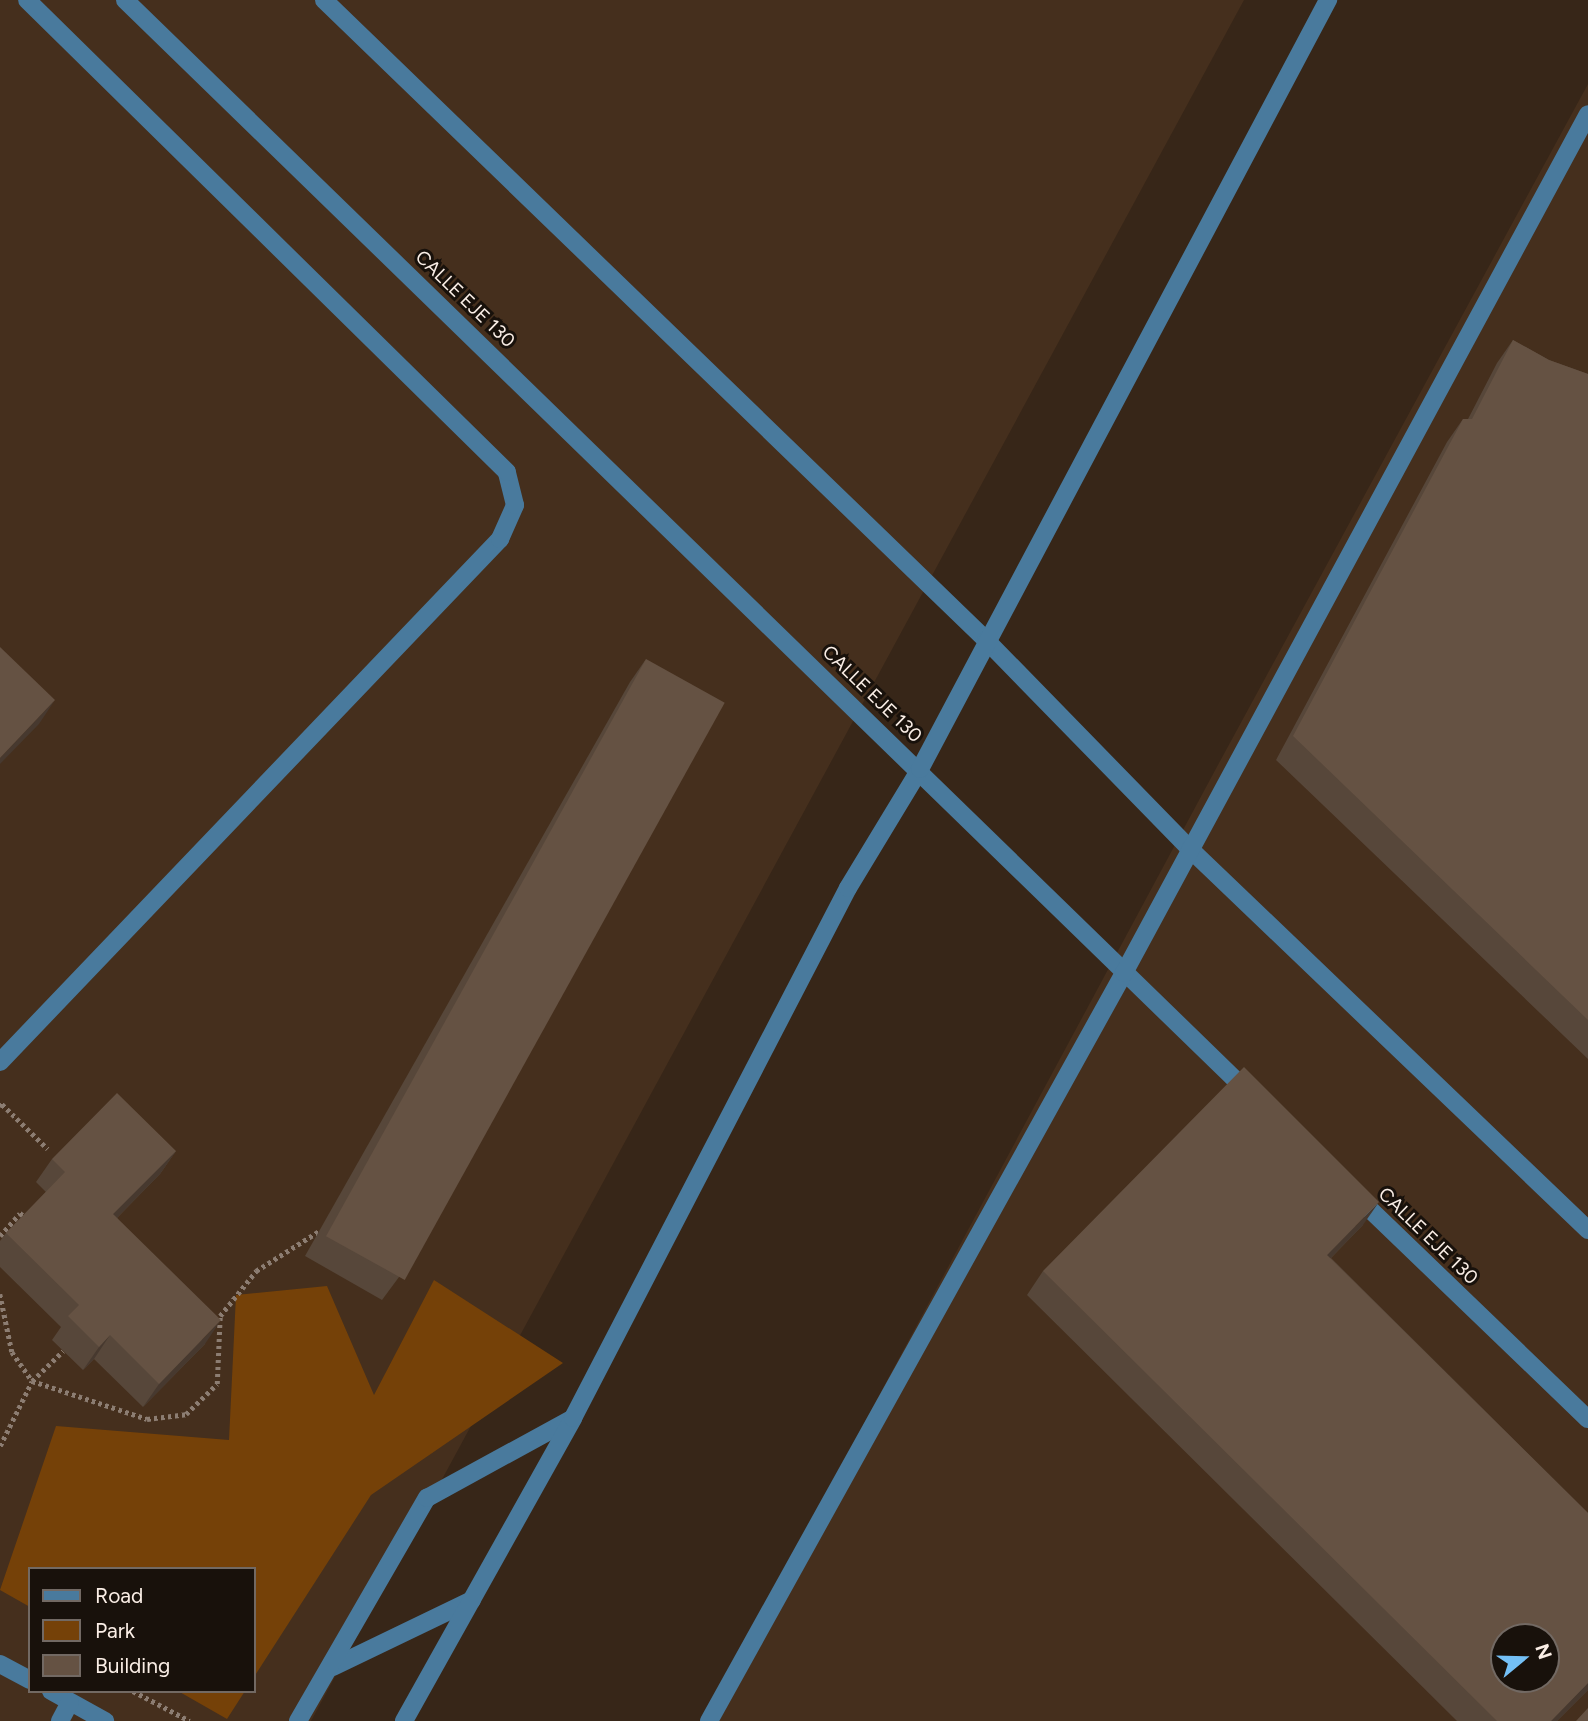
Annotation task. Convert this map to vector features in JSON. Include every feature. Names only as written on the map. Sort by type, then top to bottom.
[{"type":"street","points":[[0,1062],[500,539],[515,505],[507,472],[27,0]]},
{"type":"street","name":"CALLE EJE 130","points":[[125,0],[920,769],[1124,973],[1265,1109]]},
{"type":"street","points":[[324,0],[986,640],[1190,849],[1588,1230]]},
{"type":"street","points":[[404,1721],[573,1418],[848,888],[920,769],[986,640],[1328,0]]},
{"type":"street","points":[[709,1721],[1124,973],[1588,114]]},
{"type":"street","name":"CALLE EJE 130","points":[[1346,1186],[1588,1419]]},
{"type":"street","points":[[298,1721],[333,1667],[427,1498],[573,1418]]},
{"type":"street","points":[[333,1667],[472,1600]]},
{"type":"street","points":[[0,1664],[28,1679]]},
{"type":"street","points":[[55,1693],[105,1721]]},
{"type":"street","points":[[60,1721],[71,1702]]},
{"type":"path","points":[[0,1107],[2,1104],[48,1149]]},
{"type":"path","points":[[0,1236],[20,1213],[27,1219]]},
{"type":"path","points":[[0,1294],[12,1352],[32,1381],[147,1419],[186,1414],[217,1384],[220,1315],[256,1271],[319,1231]]},
{"type":"path","points":[[0,1446],[32,1381],[63,1351]]},
{"type":"path","points":[[138,1693],[190,1721]]},
{"type":"shaded area","points":[[0,0],[1244,0],[311,1721],[0,1721]]},
{"type":"shaded area","points":[[1588,84],[1588,1721],[704,1721],[1219,763]]},
{"type":"green space","points":[[434,1280],[563,1363],[371,1495],[256,1674],[256,1567],[28,1567],[28,1606],[0,1590],[56,1426],[229,1440],[236,1295],[327,1286],[374,1395]]},
{"type":"green space","points":[[182,1693],[244,1693],[227,1719]]},
{"type":"building","points":[[1513,340],[1549,360],[1588,374],[1588,1020],[1293,736],[1463,419],[1472,419]]},
{"type":"building","points":[[0,647],[55,700],[0,758]]},
{"type":"building","points":[[646,659],[725,703],[405,1280],[326,1236]]},
{"type":"building","points":[[1244,1067],[1379,1202],[1327,1255],[1588,1513],[1588,1683],[1551,1721],[1497,1721],[1043,1271]]},
{"type":"building","points":[[117,1093],[176,1151],[113,1214],[221,1320],[159,1384],[110,1335],[99,1347],[68,1316],[79,1305],[6,1233],[65,1172],[52,1159]]},
{"type":"building","points":[[1588,1708],[1588,1721],[1576,1721]]}]
